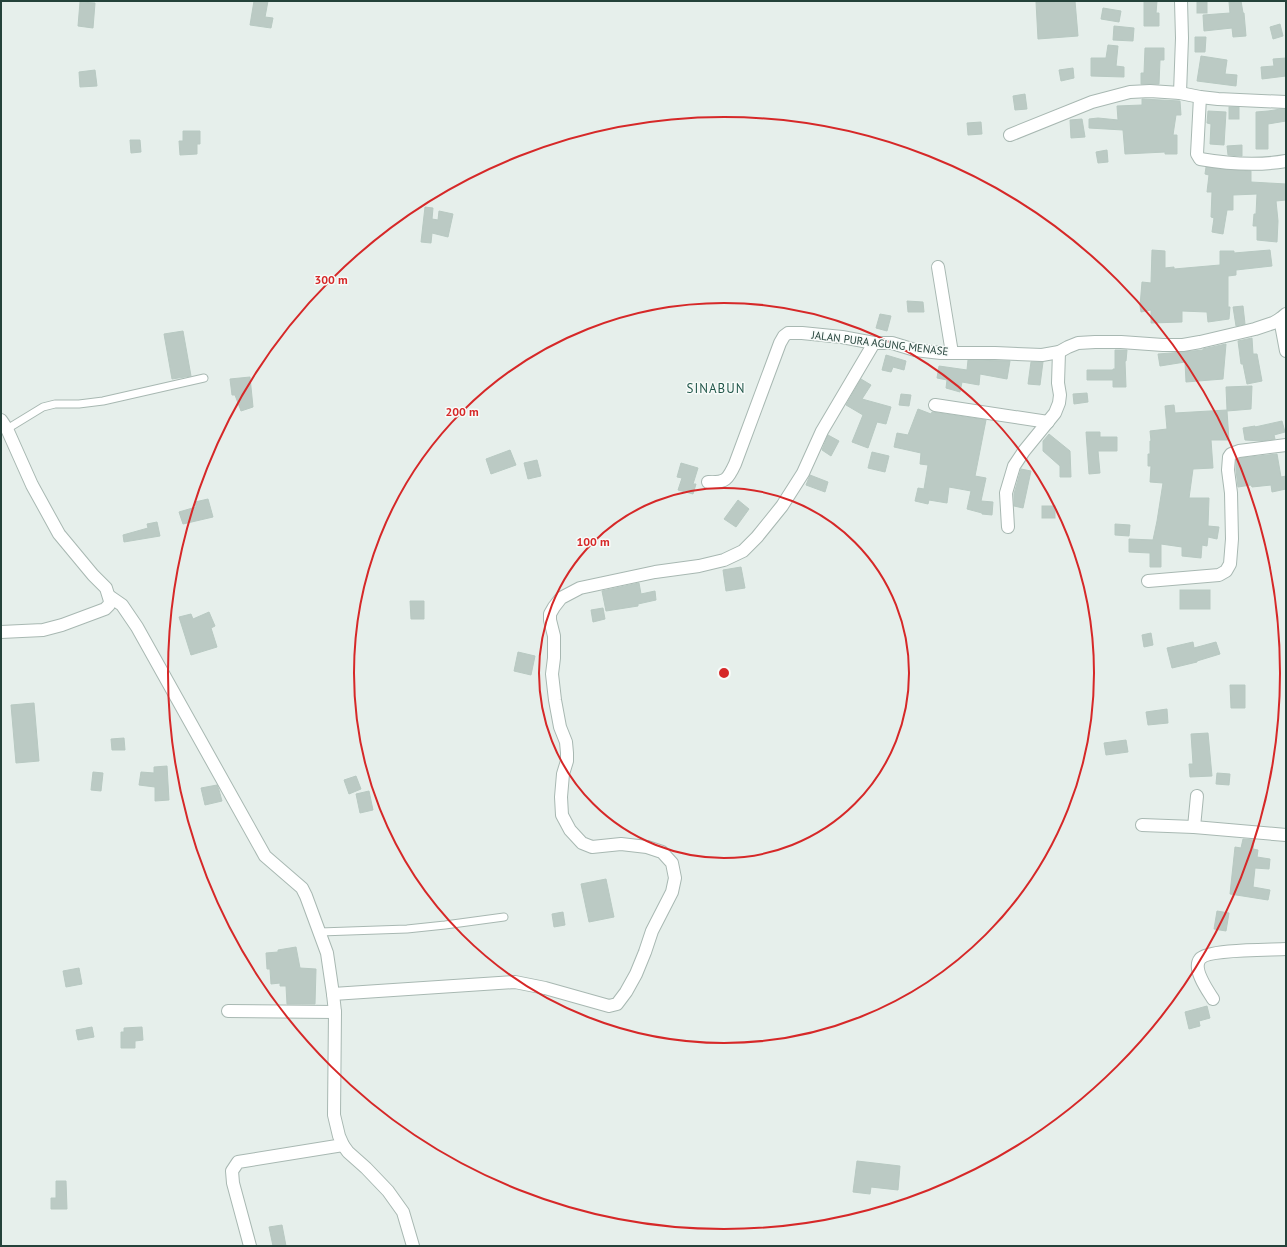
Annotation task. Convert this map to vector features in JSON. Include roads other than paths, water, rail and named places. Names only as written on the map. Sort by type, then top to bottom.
[{"type":"street","points":[[1180,93],[1182,38],[1181,1]]},
{"type":"street","points":[[1010,135],[1073,109],[1130,92],[1143,91],[1180,93],[1200,97],[1286,102]]},
{"type":"street","points":[[1200,97],[1197,154],[1200,158],[1247,164],[1270,164],[1286,161]]},
{"type":"street","points":[[938,267],[952,353]]},
{"type":"street","points":[[1283,316],[1286,351]]},
{"type":"street","name":"JALAN PURA AGUNG MENASE","points":[[708,482],[716,483],[728,478],[735,464],[780,343],[784,336],[788,334],[802,333],[842,337],[874,343],[892,343],[915,350],[941,353],[1007,353],[1042,355],[1059,352],[1068,346],[1078,343],[1121,342],[1183,345],[1255,329],[1272,323],[1283,316]]},
{"type":"street","points":[[333,994],[515,982],[545,988],[609,1006],[617,1004],[636,974],[652,931],[672,892],[675,878],[672,863],[662,852],[647,847],[621,844],[592,847],[582,843],[570,830],[562,815],[561,797],[563,774],[567,762],[567,753],[566,742],[560,727],[555,700],[552,674],[554,636],[550,614],[562,598],[580,588],[656,572],[706,565],[724,560],[743,551],[757,537],[782,506],[803,473],[822,431],[874,343]]},
{"type":"street","points":[[1008,526],[1006,493],[1014,466],[1024,451],[1055,413],[1059,403],[1059,352]]},
{"type":"street","points":[[935,405],[1048,422]]},
{"type":"street","points":[[1,632],[43,630],[62,625],[105,609],[109,605],[110,601],[106,588],[93,575],[59,534],[32,484],[4,424]]},
{"type":"street","points":[[1148,581],[1219,575],[1226,571],[1230,564],[1232,539],[1231,493],[1228,470],[1229,457],[1239,451],[1286,445]]},
{"type":"street","points":[[109,596],[122,605],[138,627],[265,856],[302,888],[306,896],[327,953],[333,994],[335,1012],[334,1115],[339,1136],[348,1152],[388,1191],[403,1212],[413,1246]]},
{"type":"street","points":[[1194,827],[1197,796]]},
{"type":"street","points":[[1142,825],[1194,827],[1286,835]]},
{"type":"street","points":[[1213,999],[1202,981],[1198,964],[1200,959],[1206,955],[1243,950],[1286,949]]},
{"type":"street","points":[[228,1011],[335,1012]]},
{"type":"street","points":[[250,1246],[233,1183],[232,1171],[238,1162],[343,1145]]},
{"type":"lane","points":[[4,424],[44,407],[55,404],[103,402],[204,378]]},
{"type":"lane","points":[[320,932],[407,929],[504,917]]},
{"type":"district","name":"SINABUN","points":[[716,388]]}]
